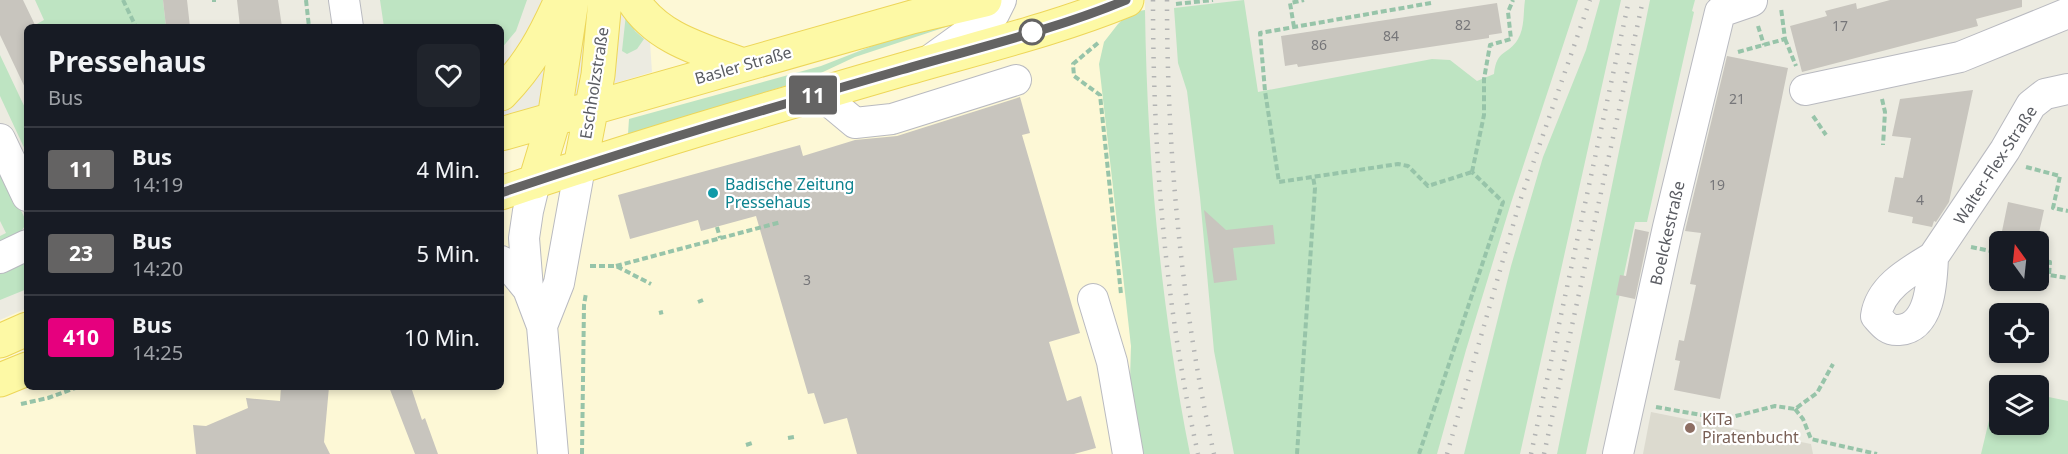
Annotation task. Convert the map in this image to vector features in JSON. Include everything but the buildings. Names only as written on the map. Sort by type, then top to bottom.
[{"type":"main road","points":[[504,91],[517,78],[543,41],[561,0]]},
{"type":"main road","name":"Eschholzstraße","points":[[535,182],[554,119],[572,0]]},
{"type":"main road","name":"Eschholzstraße","points":[[580,167],[598,75],[605,0]]},
{"type":"main road","points":[[633,0],[656,28],[696,48],[744,64]]},
{"type":"main road","name":"Basler Straße","points":[[504,133],[912,17],[985,0]]},
{"type":"main road","points":[[504,192],[819,93],[1064,23],[1126,0]]},
{"type":"main road","points":[[0,341],[24,330]]},
{"type":"main road","points":[[10,392],[24,373]]},
{"type":"street","points":[[344,0],[348,24]]},
{"type":"street","points":[[928,62],[994,14],[1001,0]]},
{"type":"street","name":"Boelckestraße","points":[[1617,454],[1720,12],[1766,4]]},
{"type":"street","points":[[1807,100],[1831,83],[1960,57],[2068,13]]},
{"type":"street","points":[[819,93],[855,123],[891,118],[1016,80]]},
{"type":"street","name":"Walter-Flex-Straße","points":[[1934,257],[2005,150],[2031,105],[2045,94],[2068,89]]},
{"type":"street","points":[[0,139],[24,190]]},
{"type":"street","points":[[542,326],[559,283],[580,167]]},
{"type":"street","points":[[535,182],[524,238],[528,289],[542,326],[553,454]]},
{"type":"street","points":[[0,258],[24,246]]},
{"type":"street","points":[[504,263],[528,289]]},
{"type":"street","points":[[1108,300],[1112,362],[1128,454]]},
{"type":"path","points":[[123,0],[135,24]]},
{"type":"path","points":[[306,0],[309,24]]},
{"type":"path","points":[[1176,4],[1213,0]]},
{"type":"path","points":[[1294,27],[1290,3],[1304,0]]},
{"type":"path","points":[[1472,172],[1484,115],[1484,80],[1490,45],[1511,39],[1508,12],[1513,0]]},
{"type":"path","points":[[1431,3],[1260,33],[1270,133],[1279,182],[1398,164],[1408,166],[1428,186],[1472,172]]},
{"type":"path","points":[[1730,55],[1785,39],[1766,4]]},
{"type":"path","points":[[1760,31],[1764,45]]},
{"type":"path","points":[[1101,40],[1073,64],[1074,76],[1100,95],[1108,300]]},
{"type":"path","points":[[1876,75],[1885,112],[1883,145]]},
{"type":"path","points":[[1807,100],[1826,135]]},
{"type":"path","points":[[2005,150],[2019,165],[2060,176],[2053,208],[2068,211]]},
{"type":"path","points":[[1419,454],[1503,202],[1472,172]]},
{"type":"path","points":[[1297,454],[1315,188],[1313,177]]},
{"type":"path","points":[[589,276],[590,266],[616,266],[781,222]]},
{"type":"path","points":[[717,227],[720,238]]},
{"type":"path","points":[[616,266],[651,284]]},
{"type":"path","points":[[2049,275],[2068,278]]},
{"type":"path","points":[[582,454],[584,305],[587,285]]},
{"type":"path","points":[[1795,409],[1817,393],[1833,364]]},
{"type":"path","points":[[48,398],[50,390]]},
{"type":"path","points":[[10,392],[48,398],[70,390]]},
{"type":"path","points":[[1630,394],[1724,419],[1775,406],[1795,409],[1803,419],[1811,439],[1877,454]]},
{"type":"path","points":[[788,438],[794,437]]},
{"type":"path","points":[[746,445],[752,443]]},
{"type":"shaded area","points":[[647,0],[1145,0],[1145,10],[1129,13],[1104,42],[1131,346],[1130,382],[1143,454],[0,454],[0,320],[24,309],[24,390],[504,390],[504,117],[652,72]]},
{"type":"shaded area","name":"KiTa Piratenbucht","points":[[1651,412],[1811,444],[1813,454],[1643,454]]},
{"type":"green space","points":[[35,0],[163,0],[166,24],[37,24],[44,20]]},
{"type":"green space","points":[[380,0],[527,0],[516,31],[504,45],[504,24],[384,24]]},
{"type":"green space","points":[[1244,0],[1258,92],[1432,59],[1450,60],[1477,81],[1494,74],[1500,56],[1518,39],[1523,25],[1525,0],[1578,0],[1511,203],[1437,454],[1234,454],[1214,351],[1200,197],[1187,91],[1178,63],[1174,8]]},
{"type":"green space","points":[[1600,0],[1621,0],[1520,454],[1464,454],[1511,266],[1543,157],[1586,50]]},
{"type":"green space","points":[[1650,0],[1695,0],[1692,11],[1694,12],[1647,222],[1635,222],[1586,454],[1557,454]]},
{"type":"green space","points":[[1145,10],[1149,122],[1157,233],[1171,344],[1190,454],[1143,454],[1130,382],[1131,346],[1099,64],[1104,42],[1118,24],[1129,13]]},
{"type":"green space","points":[[626,14],[635,31],[644,39],[637,49],[627,54],[622,51]]},
{"type":"green space","points":[[973,18],[855,57],[808,79],[628,134],[629,119],[821,66],[903,34]]},
{"type":"green space","points":[[0,55],[24,106],[24,148],[0,96]]},
{"type":"green space","points":[[0,166],[24,217],[23,233],[0,243],[0,236],[6,233],[0,221]]},
{"type":"green space","points":[[24,251],[24,290],[0,300],[0,263]]},
{"type":"green space","points":[[2049,397],[2068,401],[2068,454],[1981,454],[1989,420],[1989,435],[2049,435]]},
{"type":"railway","points":[[1153,0],[1155,115],[1163,228],[1177,341],[1198,454]]},
{"type":"railway","points":[[1167,0],[1170,114],[1178,228],[1193,342],[1214,454]]},
{"type":"railway","points":[[1447,454],[1520,201],[1590,0]]},
{"type":"railway","points":[[1531,454],[1629,0]]},
{"type":"railway","points":[[1544,454],[1643,0]]},
{"type":"bus line","name":"11","points":[[504,192],[819,93],[1064,23],[1126,0]]},
{"type":"place","name":"Badische Zeitung Pressehaus","points":[[713,193]]},
{"type":"place","name":"KiTa Piratenbucht","points":[[1690,428]]}]
